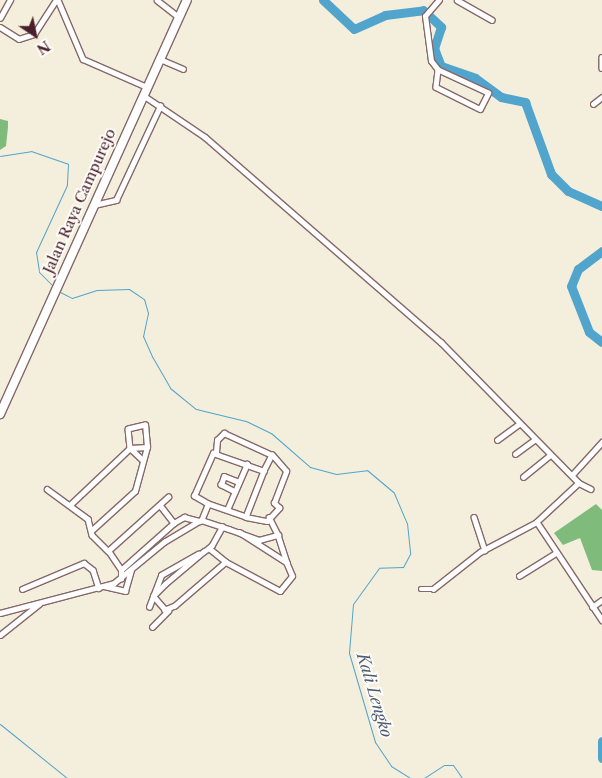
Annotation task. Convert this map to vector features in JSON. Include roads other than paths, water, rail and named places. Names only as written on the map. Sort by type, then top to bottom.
[{"type":"main road","name":"Jalan Raya Campurejo","points":[[0,414],[57,282],[187,0]]},
{"type":"street","points":[[0,18],[2,10],[10,0]]},
{"type":"street","points":[[0,27],[19,39],[34,34],[57,0]]},
{"type":"street","points":[[57,0],[85,61],[145,91],[160,106],[205,137],[441,342],[534,440],[579,483],[591,489]]},
{"type":"street","points":[[158,0],[180,16]]},
{"type":"street","points":[[438,70],[436,87],[480,109],[488,93],[438,70],[429,54],[425,16],[439,0]]},
{"type":"street","points":[[457,0],[492,20]]},
{"type":"street","points":[[602,57],[602,68]]},
{"type":"street","points":[[160,59],[183,69]]},
{"type":"street","points":[[594,104],[602,97]]},
{"type":"street","points":[[92,205],[116,200],[160,106]]},
{"type":"street","points":[[498,440],[519,424]]},
{"type":"street","points":[[91,532],[136,491],[146,447],[145,425],[128,430],[130,448],[143,460]]},
{"type":"street","points":[[224,433],[272,455],[286,471],[270,516],[262,522],[208,504],[194,496],[216,452],[217,440],[224,433]]},
{"type":"street","points":[[515,454],[534,440]]},
{"type":"street","points":[[572,475],[602,442]]},
{"type":"street","points":[[71,504],[130,448],[146,447]]},
{"type":"street","points":[[216,452],[264,472]]},
{"type":"street","points":[[246,517],[272,455]]},
{"type":"street","points":[[523,477],[550,455]]},
{"type":"street","points":[[227,510],[247,464]]},
{"type":"street","points":[[235,492],[221,485],[224,476],[239,482]]},
{"type":"street","points":[[421,589],[433,589],[485,550],[537,522],[579,483]]},
{"type":"street","points":[[47,489],[71,504],[88,519],[91,532],[108,551],[121,570],[122,578]]},
{"type":"street","points":[[108,551],[168,498]]},
{"type":"street","points":[[0,614],[101,587],[122,578],[146,556],[200,521],[208,504]]},
{"type":"street","points":[[160,505],[174,523]]},
{"type":"street","points":[[209,548],[226,562],[280,590],[292,576],[270,516]]},
{"type":"street","points":[[121,570],[174,523],[184,517],[222,527],[259,540],[278,535]]},
{"type":"street","points":[[474,518],[485,550]]},
{"type":"street","points":[[537,522],[602,620]]},
{"type":"street","points":[[153,596],[209,548],[222,527]]},
{"type":"street","points":[[240,533],[262,550],[287,564]]},
{"type":"street","points":[[259,540],[262,550]]},
{"type":"street","points":[[143,550],[146,556]]},
{"type":"street","points":[[519,576],[556,552]]},
{"type":"street","points":[[148,607],[158,579],[167,569],[202,553]]},
{"type":"street","points":[[152,627],[226,562]]},
{"type":"street","points":[[22,588],[84,563],[93,570],[101,587]]},
{"type":"street","points":[[101,587],[125,591],[131,570]]},
{"type":"street","points":[[153,596],[168,611]]},
{"type":"street","points":[[592,607],[602,600]]},
{"type":"street","points":[[0,635],[40,603]]},
{"type":"waterway","points":[[323,0],[354,29],[385,15],[423,10],[441,27],[434,48],[441,66],[475,78],[501,97],[525,102],[551,174],[568,191],[602,206]]},
{"type":"waterway","name":"Kali Lengko","points":[[0,156],[31,151],[68,164],[67,185],[36,252],[39,272],[55,288]]},
{"type":"waterway","points":[[602,251],[578,269],[571,286],[589,332],[602,342]]},
{"type":"waterway","name":"Kali Lengko","points":[[60,292],[72,298],[97,290],[129,289],[144,299],[148,313],[143,336],[153,358],[170,388],[196,409],[246,421],[271,433],[310,467],[336,474],[367,470],[394,493],[407,523],[410,554],[403,567],[379,568],[353,604],[349,653],[375,742],[391,766],[410,778]]},
{"type":"waterway","points":[[0,724],[67,778]]},
{"type":"waterway","points":[[602,741],[602,758]]},
{"type":"waterway","name":"Kali Lengko","points":[[424,778],[444,765],[453,765],[462,778]]}]
